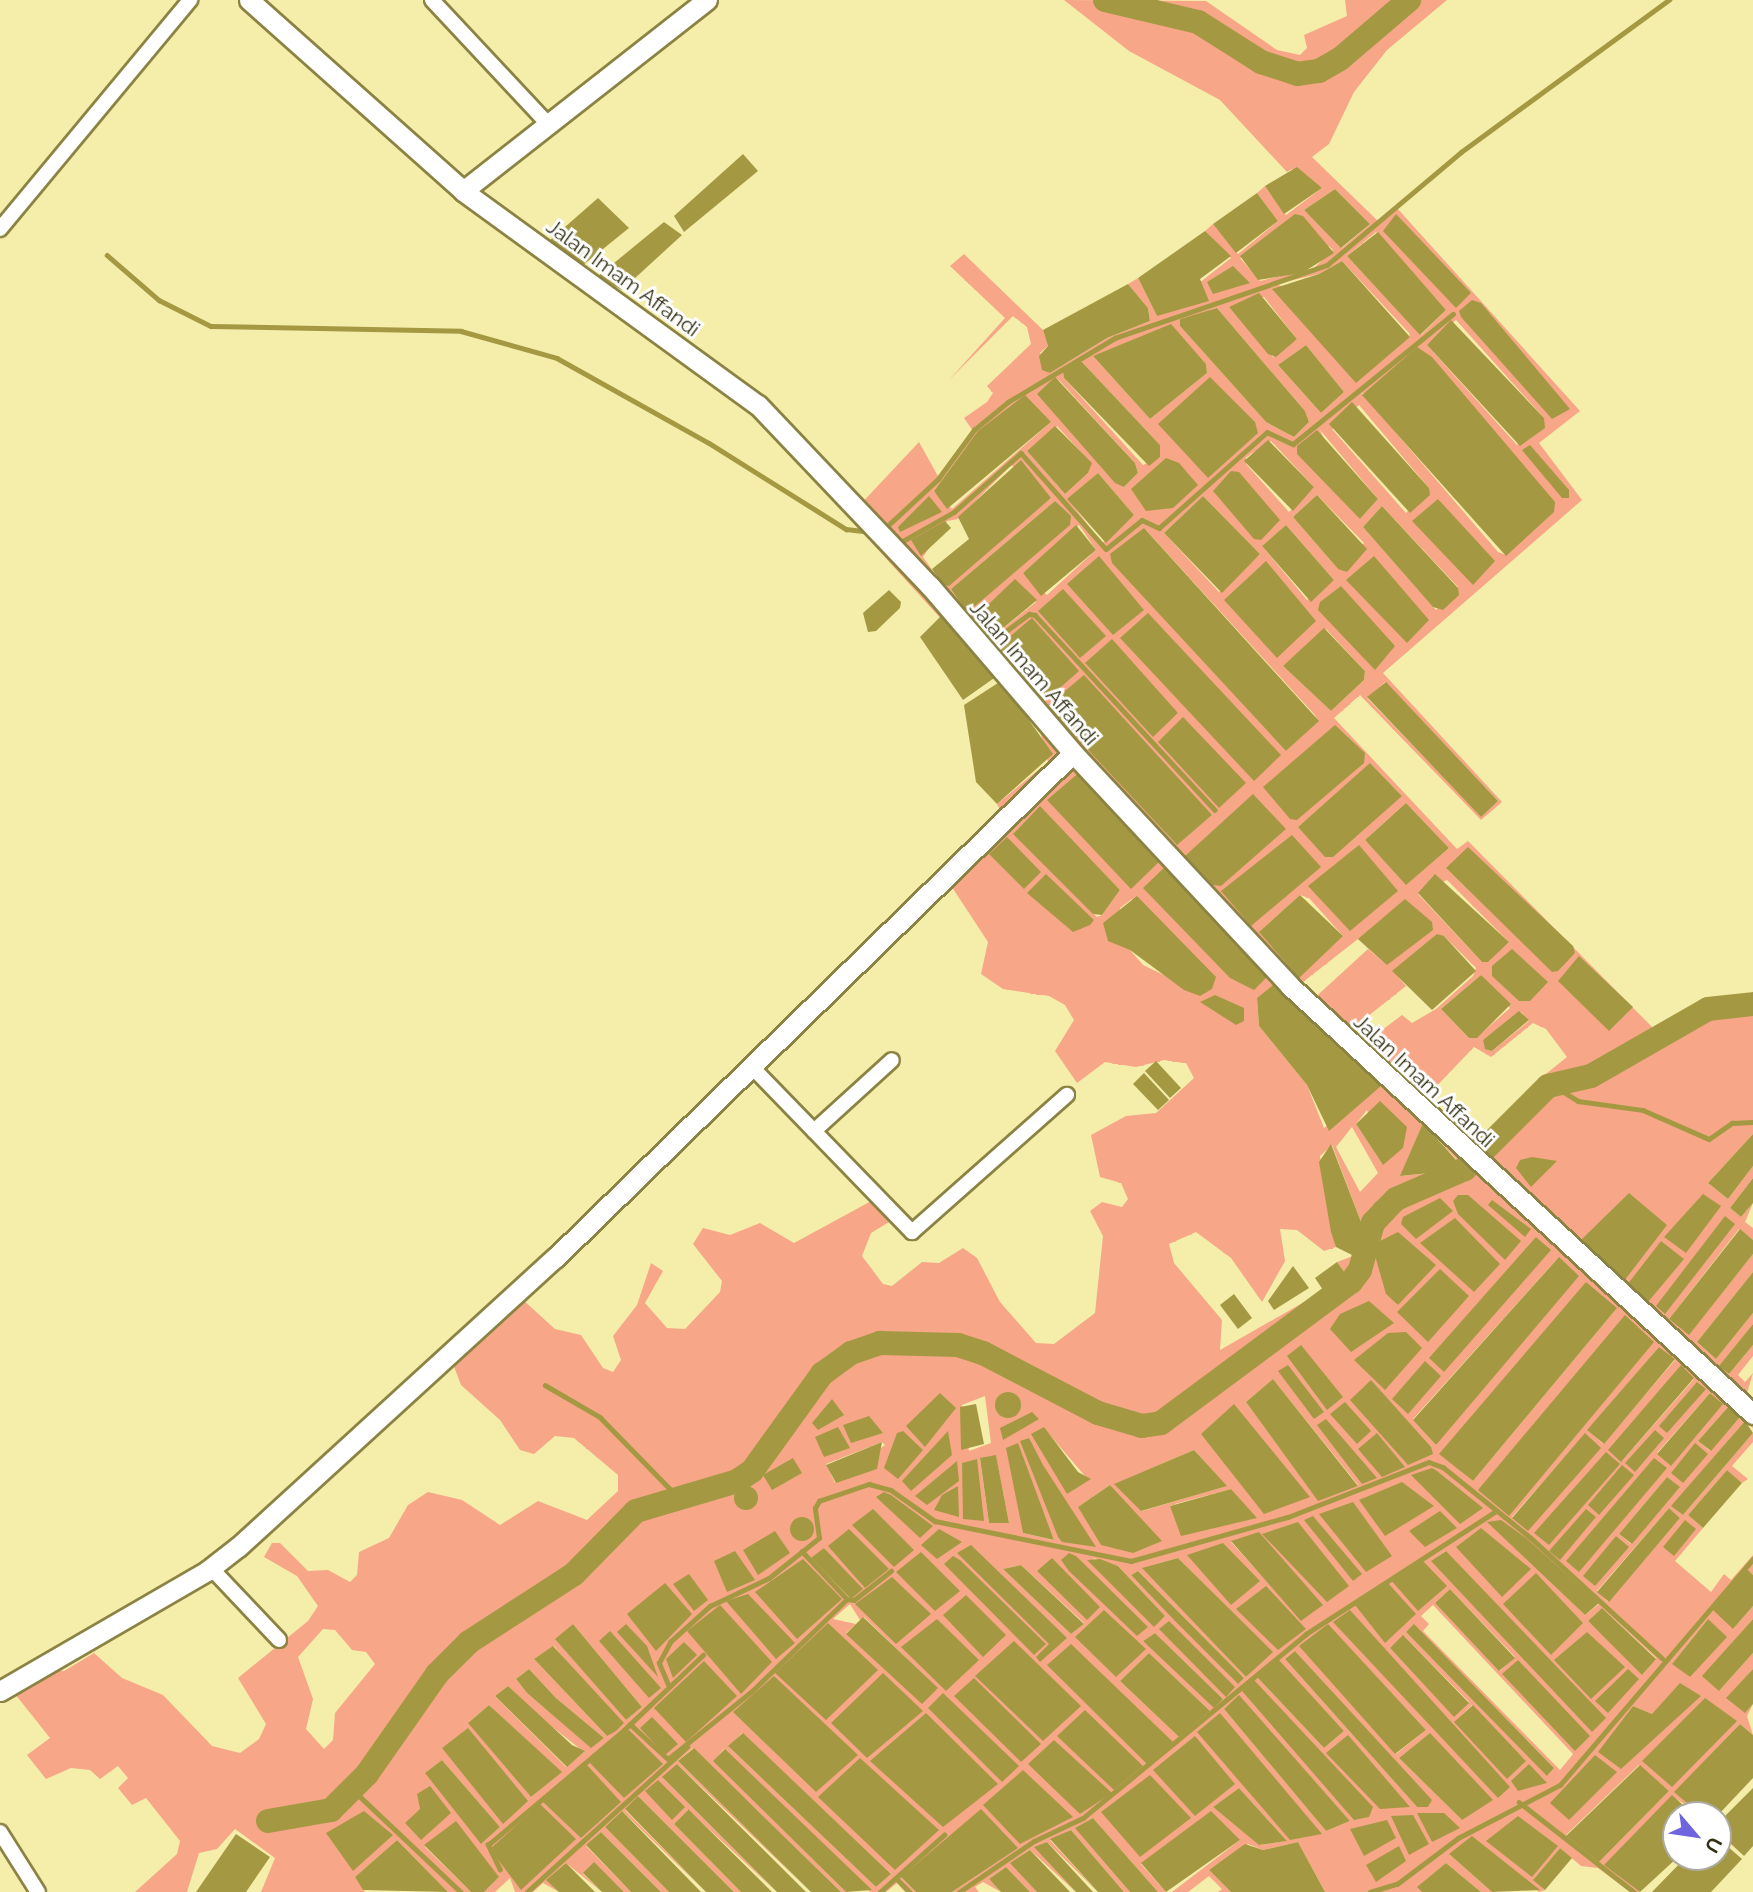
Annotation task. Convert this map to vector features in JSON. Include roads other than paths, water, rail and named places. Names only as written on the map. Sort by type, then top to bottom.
[{"type":"street","points":[[0,229],[190,0]]},
{"type":"street","name":"Jalan Imam Affandi","points":[[249,0],[463,191],[736,387],[878,530],[1073,753],[1289,985],[1458,1145],[1753,1414]]},
{"type":"street","points":[[432,0],[546,122]]},
{"type":"street","points":[[463,191],[546,122],[706,0]]},
{"type":"street","points":[[0,1691],[211,1568],[391,1411],[752,1067],[1073,753]]},
{"type":"street","points":[[814,1131],[892,1060]]},
{"type":"street","points":[[752,1067],[912,1233],[1067,1095]]},
{"type":"street","points":[[211,1568],[279,1640]]},
{"type":"street","points":[[0,1832],[38,1892]]},
{"type":"waterway","points":[[1105,0],[1198,22],[1261,62],[1297,74],[1319,71],[1340,59],[1409,0]]},
{"type":"waterway","points":[[883,530],[938,479],[974,430],[1008,402],[1115,338],[1327,265],[1461,152],[1669,0]]},
{"type":"waterway","points":[[107,255],[159,300],[211,326],[461,331],[557,358],[709,443],[846,529],[871,532]]},
{"type":"waterway","points":[[901,542],[954,512],[1021,453],[1106,549],[1142,520],[1159,528],[1267,432],[1293,444],[1453,314]]},
{"type":"waterway","points":[[888,527],[911,552]]},
{"type":"waterway","points":[[989,644],[1029,614],[1035,615],[1215,810]]},
{"type":"waterway","points":[[268,1821],[331,1810],[367,1774],[437,1674],[469,1642],[574,1574],[636,1511],[737,1481],[752,1471],[822,1374],[851,1353],[880,1343],[958,1345],[983,1353],[1098,1413],[1142,1426],[1161,1423],[1351,1282],[1360,1270],[1373,1223],[1396,1199],[1465,1169],[1548,1086],[1591,1076],[1708,1009],[1753,1004]]},
{"type":"waterway","points":[[1551,1084],[1578,1101],[1643,1110],[1709,1139],[1732,1123],[1753,1122]]},
{"type":"waterway","points":[[545,1385],[600,1417],[678,1497]]},
{"type":"waterway","points":[[669,1687],[659,1663],[670,1642],[710,1606],[769,1578],[819,1538],[815,1508],[819,1501],[869,1484],[891,1490],[935,1521],[1131,1561],[1288,1517],[1429,1462],[1443,1467],[1531,1538],[1662,1658]]},
{"type":"waterway","points":[[959,1892],[1034,1841],[1083,1818],[1306,1634],[1496,1511]]},
{"type":"waterway","points":[[802,1551],[847,1599]]},
{"type":"waterway","points":[[1370,1892],[1397,1884],[1458,1838],[1560,1785],[1753,1559]]},
{"type":"waterway","points":[[630,1724],[668,1759],[752,1691],[847,1599],[854,1600],[891,1571]]},
{"type":"waterway","points":[[500,1870],[488,1845],[624,1730],[703,1655]]},
{"type":"waterway","points":[[527,1892],[687,1747]]},
{"type":"waterway","points":[[352,1789],[461,1892]]},
{"type":"waterway","points":[[1519,1802],[1634,1892]]},
{"type":"waterway","points":[[880,1892],[944,1835]]},
{"type":"waterway","points":[[896,1878],[910,1892]]}]
